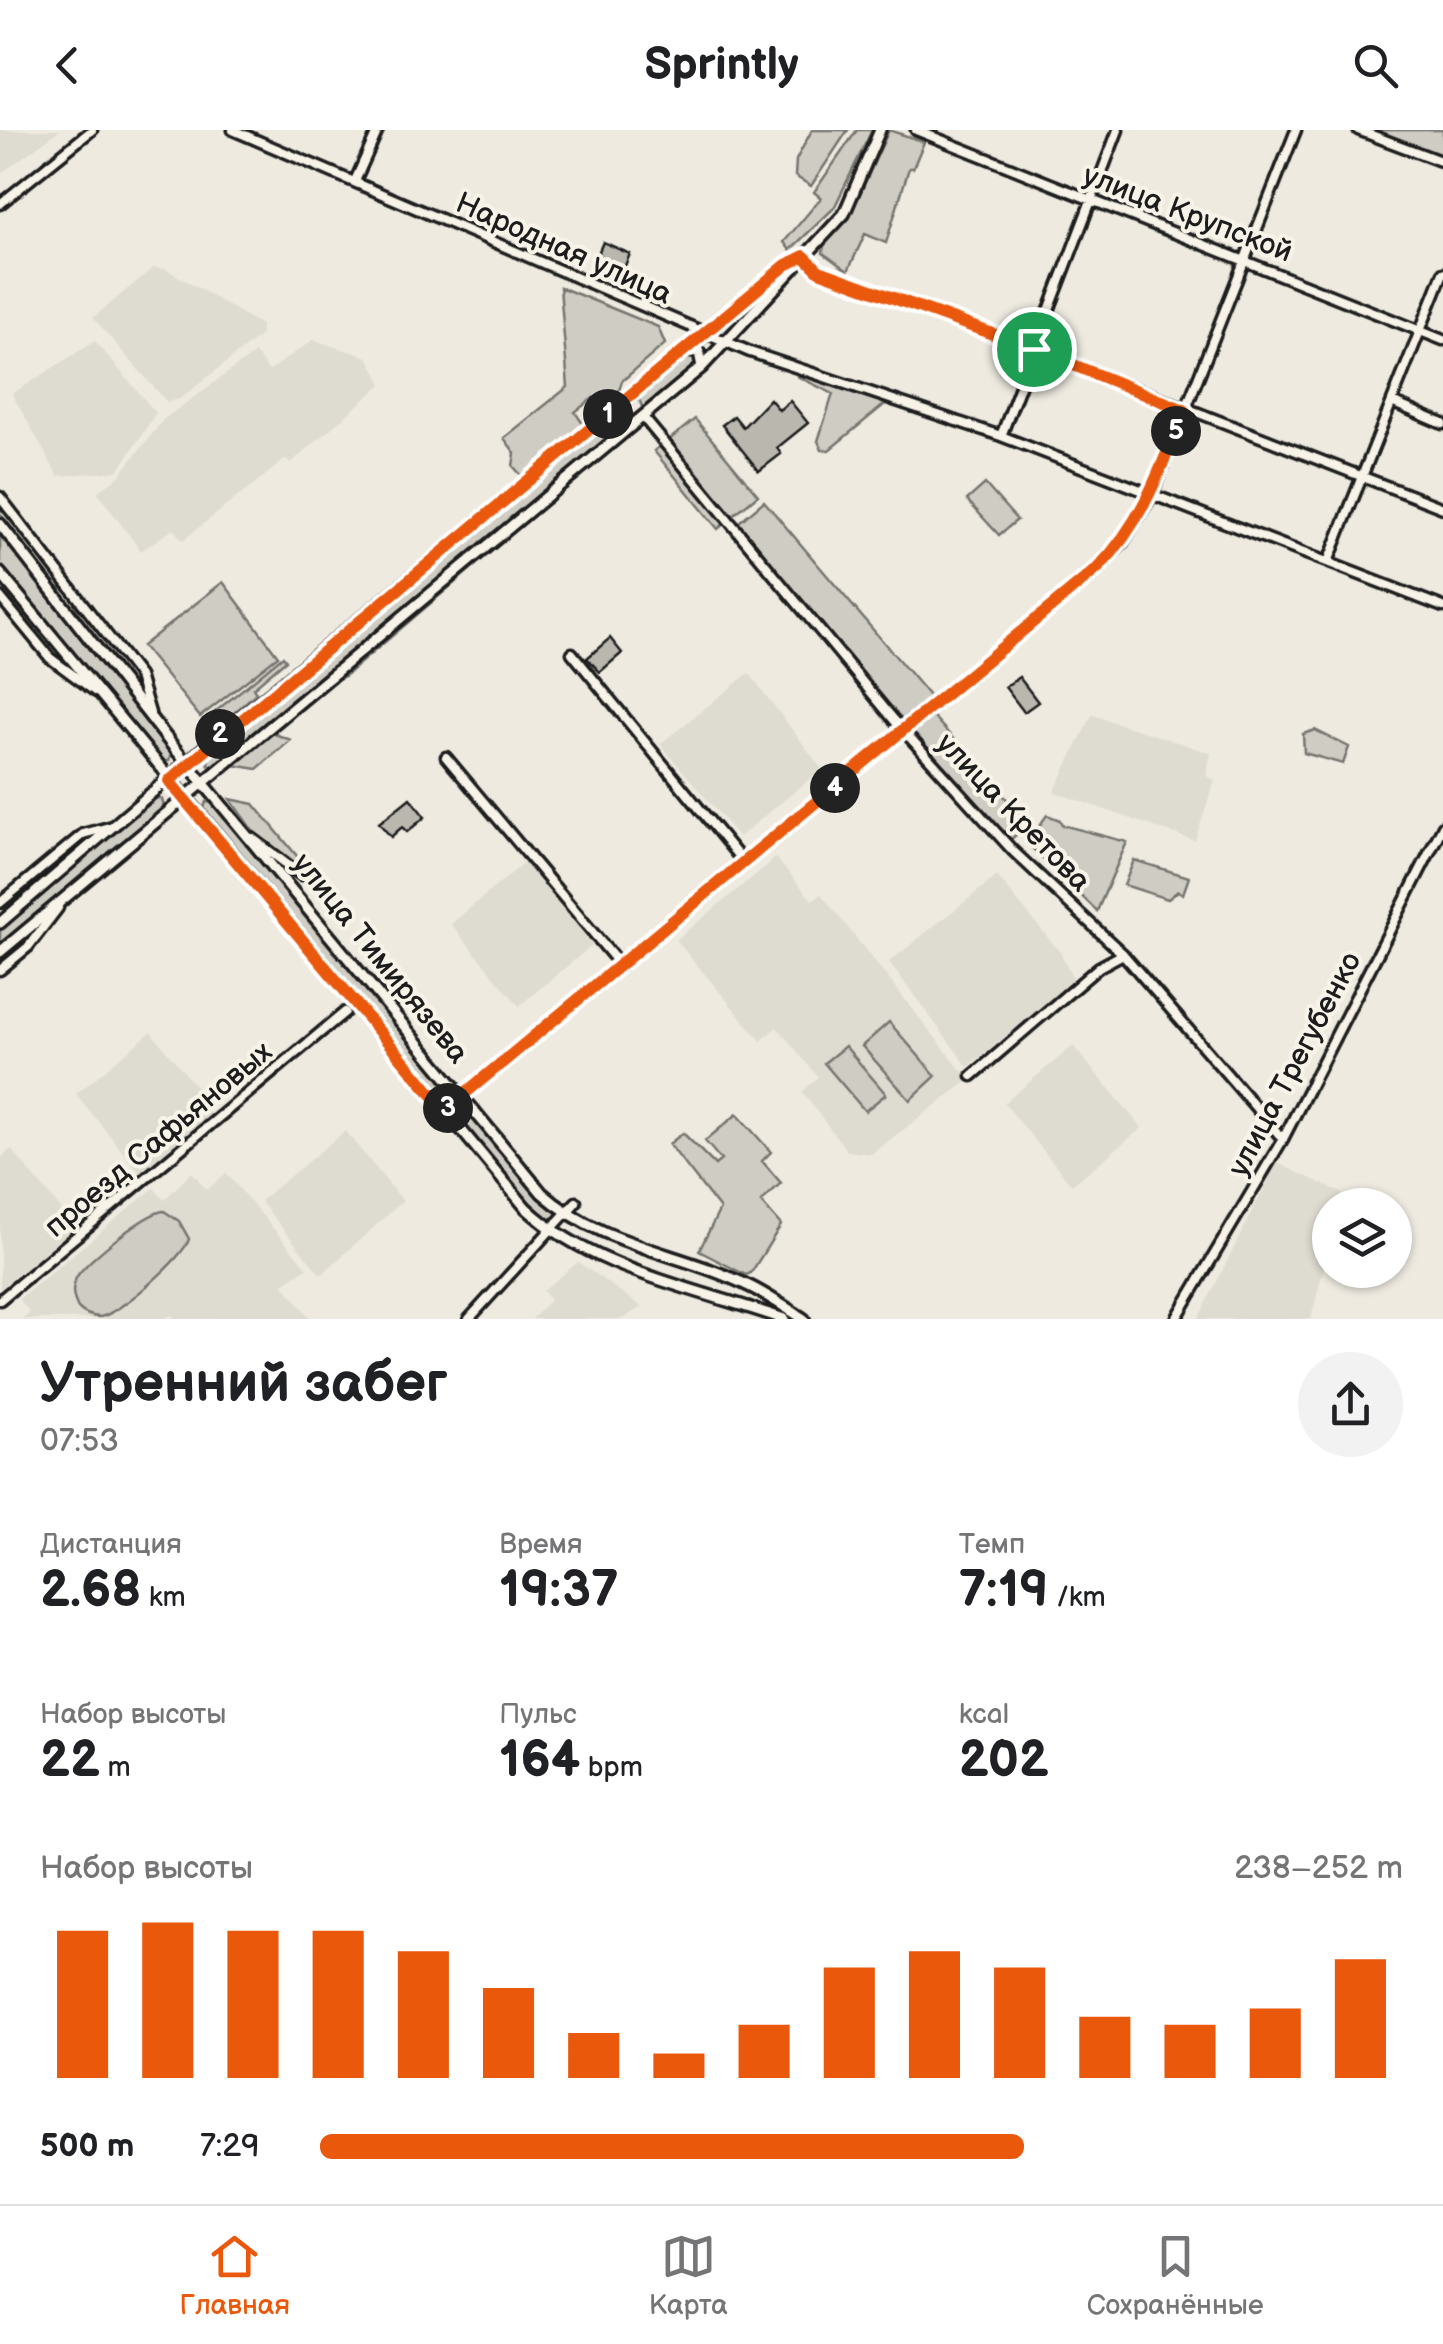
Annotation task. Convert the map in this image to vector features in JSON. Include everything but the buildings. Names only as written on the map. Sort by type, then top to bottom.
[{"type":"main road","points":[[0,952],[702,367],[844,214],[880,130]]},
{"type":"main road","points":[[0,923],[628,397],[804,256]]},
{"type":"main road","points":[[684,351],[700,352],[702,367]]},
{"type":"main road","points":[[628,397],[644,417]]},
{"type":"main road","name":"улица Тимирязева","points":[[0,524],[151,718],[462,1096],[566,1214],[655,1254],[750,1286],[804,1319]]},
{"type":"main road","name":"улица Тимирязева","points":[[0,573],[183,799],[526,1208],[550,1230],[646,1273],[780,1318]]},
{"type":"main road","points":[[445,1110],[462,1096]]},
{"type":"main road","points":[[708,1294],[718,1286],[715,1274]]},
{"type":"street","points":[[0,204],[92,130]]},
{"type":"street","name":"Народная улица","points":[[233,130],[704,334],[1001,436],[1443,607]]},
{"type":"street","points":[[355,181],[378,130]]},
{"type":"street","name":"улица Крупской","points":[[916,130],[1443,340]]},
{"type":"street","points":[[1001,436],[1118,130]]},
{"type":"street","points":[[462,1096],[905,730],[1122,544],[1151,496],[1296,130]]},
{"type":"street","points":[[1358,130],[1443,162]]},
{"type":"street","points":[[804,256],[819,271],[1034,349],[1443,508]]},
{"type":"street","points":[[1328,562],[1443,273]]},
{"type":"street","points":[[1394,402],[1443,424]]},
{"type":"street","name":"улица Кретова","points":[[644,417],[905,730],[1013,852],[1122,954],[1283,1139]]},
{"type":"street","points":[[0,497],[140,676],[151,718]]},
{"type":"street","points":[[0,597],[50,658],[97,693]]},
{"type":"street","points":[[572,653],[744,862]]},
{"type":"street","points":[[446,758],[621,966]]},
{"type":"street","points":[[0,903],[83,834],[118,825]]},
{"type":"street","name":"улица Трегубенко","points":[[1176,1319],[1283,1139],[1443,826]]},
{"type":"street","points":[[248,834],[300,875]]},
{"type":"street","points":[[0,970],[28,947],[65,898]]},
{"type":"street","points":[[972,1076],[1099,967],[1122,954]]},
{"type":"street","name":"проезд Сафьяновых","points":[[0,1300],[345,1012]]},
{"type":"street","points":[[469,1319],[576,1202]]},
{"type":"shaded area","points":[[0,130],[60,130],[0,174]]},
{"type":"shaded area","points":[[812,130],[848,130],[811,186],[795,176],[796,160]]},
{"type":"shaded area","points":[[857,130],[872,130],[834,208],[790,250],[784,242],[821,198],[814,192]]},
{"type":"shaded area","points":[[889,130],[924,142],[913,168],[909,168],[886,243],[865,234],[848,271],[823,253],[824,243],[851,213]]},
{"type":"shaded area","points":[[1373,130],[1443,130],[1443,157]]},
{"type":"shaded area","points":[[153,268],[166,269],[261,325],[261,335],[180,399],[167,402],[93,318]]},
{"type":"shaded area","points":[[560,287],[658,327],[665,344],[622,381],[616,401],[598,413],[593,398],[575,412],[583,424],[576,435],[522,476],[513,466],[515,453],[504,438],[568,387]]},
{"type":"shaded area","points":[[313,340],[368,357],[382,384],[291,463],[286,459],[183,540],[173,529],[141,551],[97,492],[118,477],[164,419],[255,353],[269,371]]},
{"type":"shaded area","points":[[95,341],[156,413],[118,471],[58,476],[12,394]]},
{"type":"shaded area","points":[[687,356],[694,357],[697,367],[643,409],[638,397]]},
{"type":"shaded area","points":[[799,369],[884,396],[884,405],[829,450],[822,450],[818,441],[833,394],[797,376]]},
{"type":"shaded area","points":[[626,406],[636,418],[215,766],[209,765],[207,754],[219,742]]},
{"type":"shaded area","points":[[695,419],[758,495],[732,516],[669,440]]},
{"type":"shaded area","points":[[662,444],[726,522],[718,529],[654,451]]},
{"type":"shaded area","points":[[577,479],[345,676],[330,682]]},
{"type":"shaded area","points":[[985,484],[1017,520],[999,535],[967,500]]},
{"type":"shaded area","points":[[0,499],[135,672],[143,698],[80,617],[70,592],[57,587],[0,514]]},
{"type":"shaded area","points":[[764,501],[930,697],[900,721],[738,523]]},
{"type":"shaded area","points":[[0,529],[172,750],[169,761],[160,763],[0,565]]},
{"type":"shaded area","points":[[223,582],[278,656],[200,717],[142,646]]},
{"type":"shaded area","points":[[283,656],[286,660],[253,688],[256,693],[211,734],[205,720]]},
{"type":"shaded area","points":[[749,673],[822,769],[739,837],[660,744]]},
{"type":"shaded area","points":[[932,715],[1029,824],[1010,840],[913,731]]},
{"type":"shaded area","points":[[1092,715],[1211,753],[1206,776],[1215,780],[1195,841],[1054,792]]},
{"type":"shaded area","points":[[1315,730],[1349,747],[1343,764],[1304,753],[1303,734]]},
{"type":"shaded area","points":[[272,733],[291,740],[257,769],[233,765]]},
{"type":"shaded area","points":[[157,798],[162,799],[164,807],[0,944],[0,929]]},
{"type":"shaded area","points":[[230,799],[254,804],[306,867],[301,868],[253,831]]},
{"type":"shaded area","points":[[206,802],[215,803],[453,1092],[451,1100],[444,1100],[417,1071],[202,814]]},
{"type":"shaded area","points":[[1047,815],[1060,820],[1062,825],[1127,842],[1097,911],[1027,843]]},
{"type":"shaded area","points":[[776,858],[812,900],[821,894],[969,1080],[871,1154],[847,1151],[802,1092],[818,1077],[777,1027],[761,1041],[676,940]]},
{"type":"shaded area","points":[[1134,860],[1189,877],[1183,894],[1178,891],[1168,899],[1124,885]]},
{"type":"shaded area","points":[[525,862],[594,944],[519,1006],[451,924]]},
{"type":"shaded area","points":[[997,876],[1060,952],[1074,980],[968,1067],[889,962]]},
{"type":"shaded area","points":[[889,1022],[936,1076],[910,1100],[862,1046]]},
{"type":"shaded area","points":[[151,1032],[203,1095],[197,1100],[210,1115],[140,1173],[76,1094]]},
{"type":"shaded area","points":[[845,1046],[886,1094],[865,1111],[824,1063]]},
{"type":"shaded area","points":[[1073,1046],[1142,1128],[1072,1185],[1004,1103]]},
{"type":"shaded area","points":[[459,1105],[466,1106],[558,1213],[553,1223],[527,1200],[455,1113]]},
{"type":"shaded area","points":[[737,1114],[771,1152],[762,1161],[781,1183],[761,1202],[781,1225],[746,1275],[699,1251],[720,1209],[669,1144],[683,1133],[715,1165],[721,1160],[705,1141]]},
{"type":"shaded area","points":[[345,1131],[403,1201],[321,1275],[260,1201]]},
{"type":"shaded area","points":[[11,1149],[62,1210],[54,1217],[68,1233],[0,1289],[0,1159]]},
{"type":"shaded area","points":[[1277,1163],[1331,1188],[1312,1188],[1312,1288],[1319,1288],[1311,1319],[1198,1319]]},
{"type":"shaded area","points":[[192,1172],[207,1190],[226,1173],[307,1268],[283,1284],[311,1319],[175,1319],[171,1315],[165,1319],[22,1319],[30,1313],[19,1299],[154,1188],[164,1200]]},
{"type":"shaded area","points":[[164,1211],[179,1221],[189,1239],[176,1258],[109,1314],[97,1317],[80,1310],[73,1290],[81,1271],[131,1228]]},
{"type":"shaded area","points":[[578,1262],[642,1307],[622,1319],[532,1319],[550,1300],[543,1291]]},
{"type":"route","points":[[804,256],[819,271],[1034,349],[1184,410],[1151,496],[1122,544],[933,708],[445,1110],[169,781],[212,741],[786,265],[804,256]]}]
